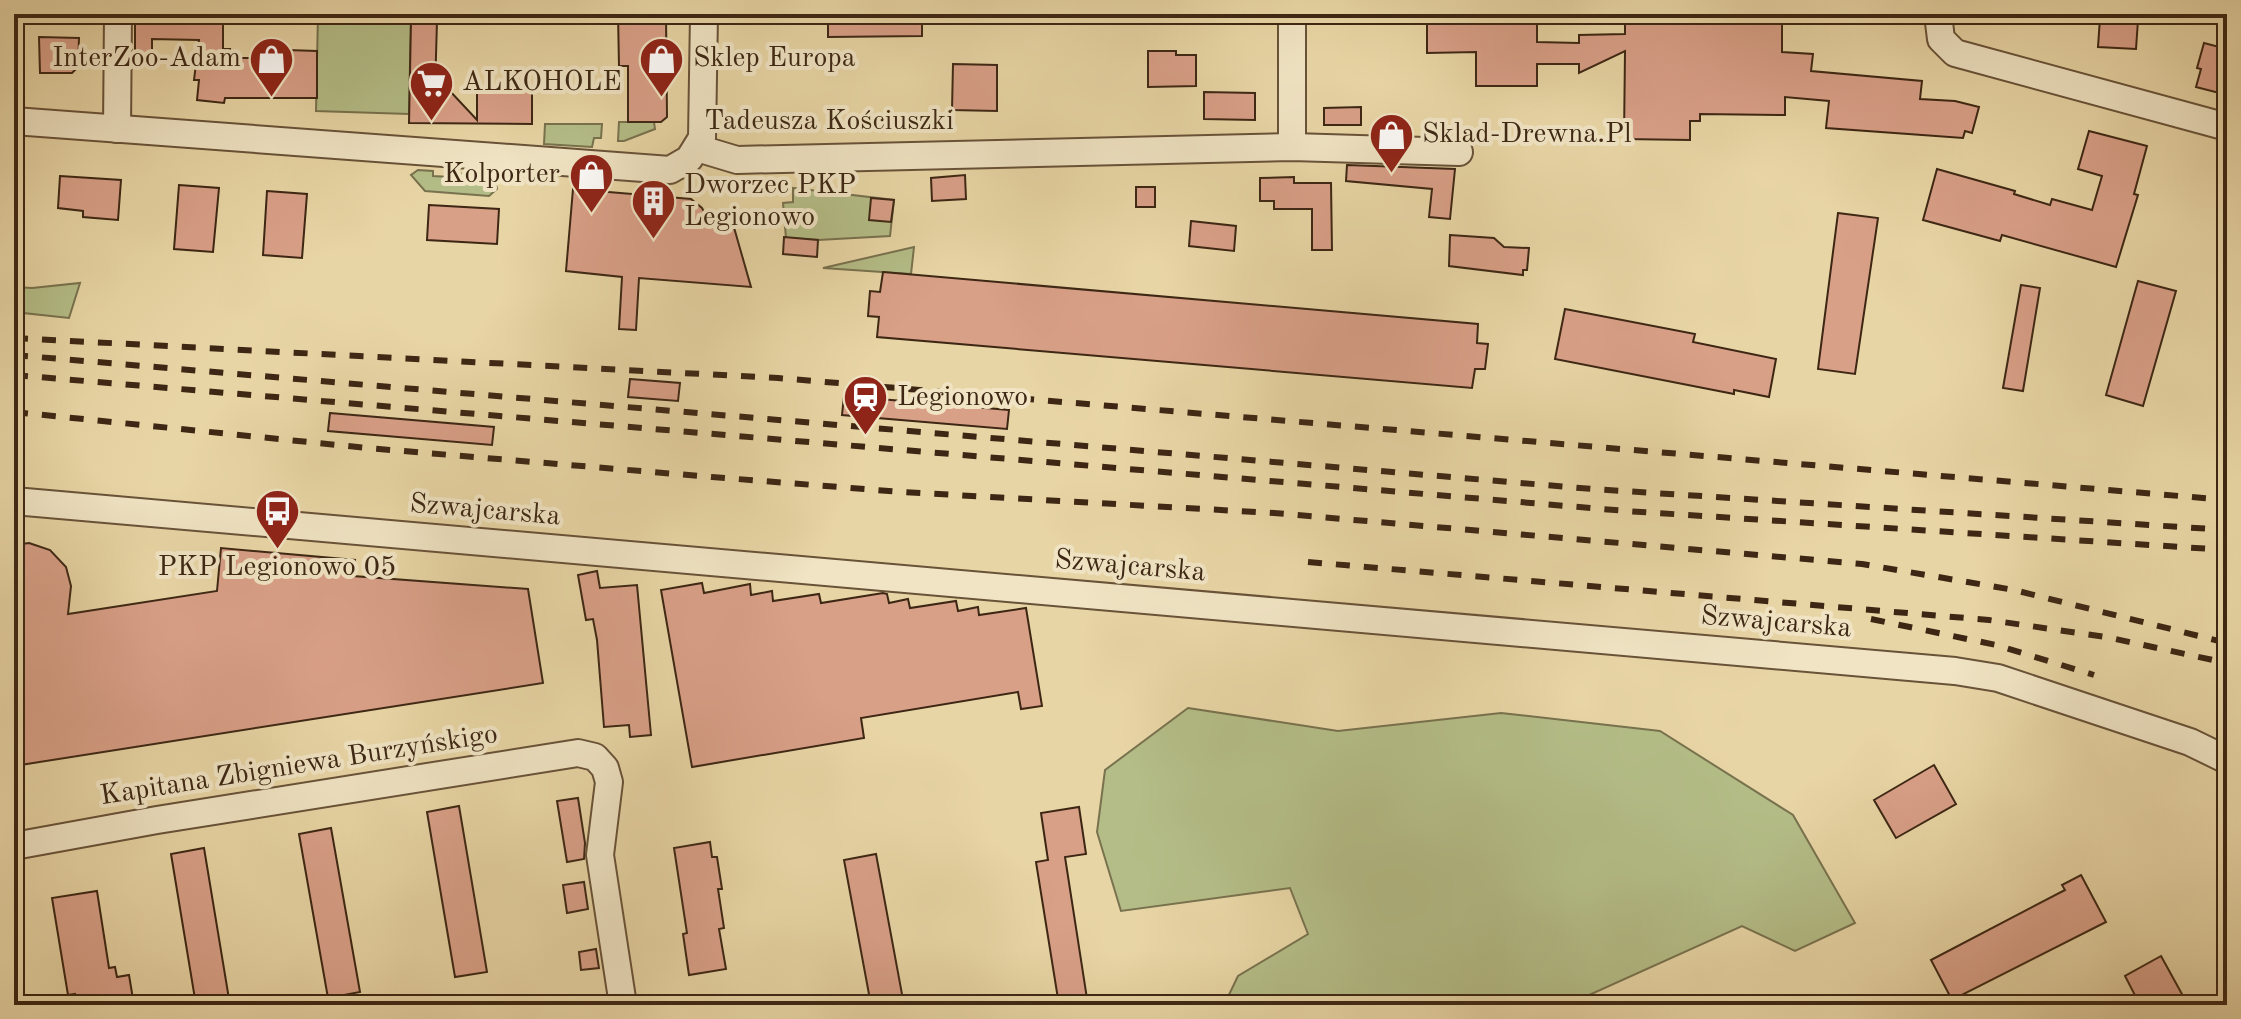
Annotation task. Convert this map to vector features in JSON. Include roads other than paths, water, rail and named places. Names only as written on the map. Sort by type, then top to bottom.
[{"type":"street","points":[[117,129],[118,14]]},
{"type":"street","points":[[697,148],[703,133],[704,14]]},
{"type":"street","points":[[1292,14],[1292,147]]},
{"type":"street","points":[[1938,14],[1941,39],[1955,53],[2227,127]]},
{"type":"street","name":"Tadeusza Kościuszki","points":[[14,121],[652,170],[675,168],[689,159],[697,148],[737,160],[1292,147],[1459,152]]},
{"type":"street","name":"Szwajcarska","points":[[14,501],[1955,671],[1998,678],[2190,742],[2227,760]]},
{"type":"street","name":"Kapitana Zbigniewa Burzyńskigo","points":[[14,846],[578,753],[595,757],[605,768],[609,782],[600,855],[623,1005]]},
{"type":"railway","points":[[14,338],[778,378],[2227,500]]},
{"type":"railway","points":[[14,355],[1592,489],[2227,530]]},
{"type":"railway","points":[[14,375],[1626,511],[2227,550]]},
{"type":"railway","points":[[14,412],[367,448],[712,477],[902,492],[1274,513],[1862,564],[2014,590],[2227,643]]},
{"type":"railway","points":[[1308,562],[1989,620],[2106,637],[2227,663]]},
{"type":"railway","points":[[1871,619],[1996,645],[2094,675]]},
{"type":"place","name":"InterZoo-Adam","points":[[272,98]]},
{"type":"place","name":"Sklep Europa","points":[[662,98]]},
{"type":"place","name":"ALKOHOLE","points":[[431,122]]},
{"type":"place","name":"Sklad-Drewna.Pl","points":[[1391,174]]},
{"type":"place","name":"Kolporter","points":[[591,214]]},
{"type":"place","name":"Dworzec PKP Legionowo","points":[[653,241]]},
{"type":"place","name":"Legionowo","points":[[866,437]]},
{"type":"place","name":"PKP Legionowo 05","points":[[277,550]]}]
